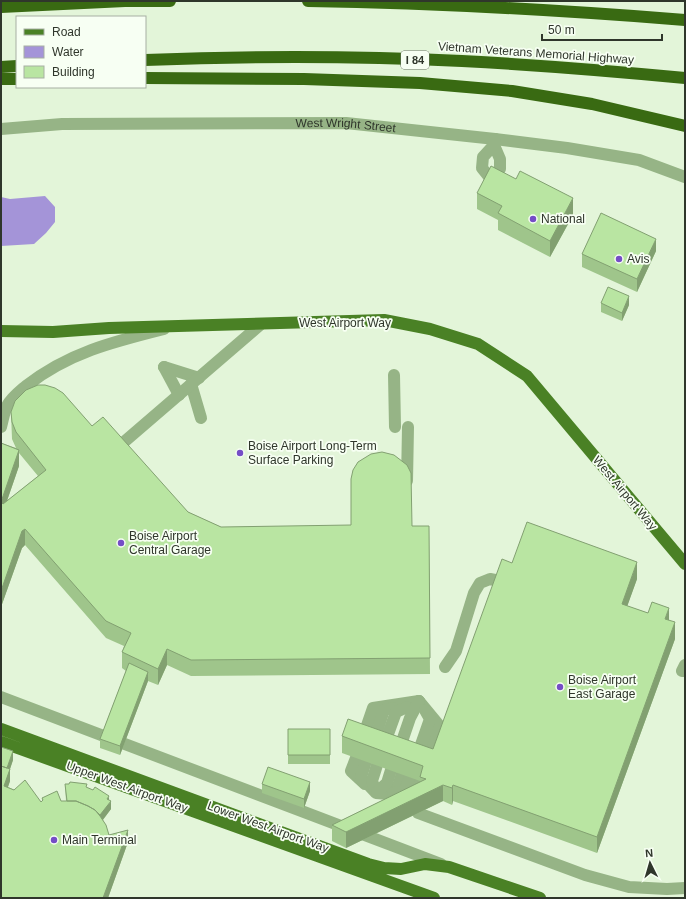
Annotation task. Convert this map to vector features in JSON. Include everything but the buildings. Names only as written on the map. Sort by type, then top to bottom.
[{"type":"highway","points":[[1,7],[170,1]]},
{"type":"highway","points":[[308,1],[465,5],[685,20]]},
{"type":"highway","name":"Vietnam Veterans Memorial Highway","points":[[146,60],[264,57],[462,61],[685,78]]},
{"type":"highway","points":[[1,67],[16,66]]},
{"type":"highway","points":[[146,78],[304,79],[420,83],[512,91],[592,104],[685,126]]},
{"type":"highway","points":[[1,79],[16,79]]},
{"type":"main road","name":"West Airport Way","points":[[1,331],[54,332],[109,328],[384,320],[430,329],[478,344],[527,376],[685,564]]},
{"type":"main road","points":[[1,339],[54,332]]},
{"type":"main road","name":"Lower West Airport Way","points":[[1,729],[368,864],[384,868],[400,869],[425,864],[449,867],[540,898]]},
{"type":"main road","name":"Upper West Airport Way","points":[[1,742],[434,898]]},
{"type":"street","name":"West Wright Street","points":[[1,129],[62,124],[346,123],[495,142],[567,148],[639,160],[685,177]]},
{"type":"street","points":[[117,448],[261,324]]},
{"type":"street","points":[[1,427],[7,405],[16,395],[42,374],[73,357],[113,342],[172,326]]},
{"type":"street","points":[[179,395],[164,367],[195,381]]},
{"type":"street","points":[[394,375],[395,427]]},
{"type":"street","points":[[195,381],[201,418]]},
{"type":"street","points":[[407,481],[408,427]]},
{"type":"street","points":[[445,667],[456,651],[474,593],[480,583],[490,579],[500,581]]},
{"type":"street","points":[[685,665],[682,671],[685,671]]},
{"type":"street","points":[[1,698],[449,867]]},
{"type":"street","points":[[419,701],[396,712],[373,744],[373,708],[419,701]]},
{"type":"street","points":[[419,701],[430,719],[412,758],[410,718],[419,701]]},
{"type":"street","points":[[376,793],[366,762],[351,771],[376,793],[388,801],[402,807]]},
{"type":"street","points":[[406,776],[413,796],[376,793],[387,783],[406,776]]},
{"type":"street","points":[[418,813],[599,879],[629,887],[667,889],[685,888]]},
{"type":"water","points":[[45,196],[55,207],[55,222],[46,233],[34,244],[1,246],[1,197],[10,199]]},
{"type":"place","name":"National","points":[[533,219]]},
{"type":"place","name":"Avis","points":[[619,259]]},
{"type":"place","name":"Boise Airport Long-Term Surface Parking","points":[[240,453]]},
{"type":"place","name":"Boise Airport Central Garage","points":[[121,543]]},
{"type":"place","name":"Boise Airport East Garage","points":[[560,687]]},
{"type":"place","name":"Main Terminal","points":[[54,840]]}]
